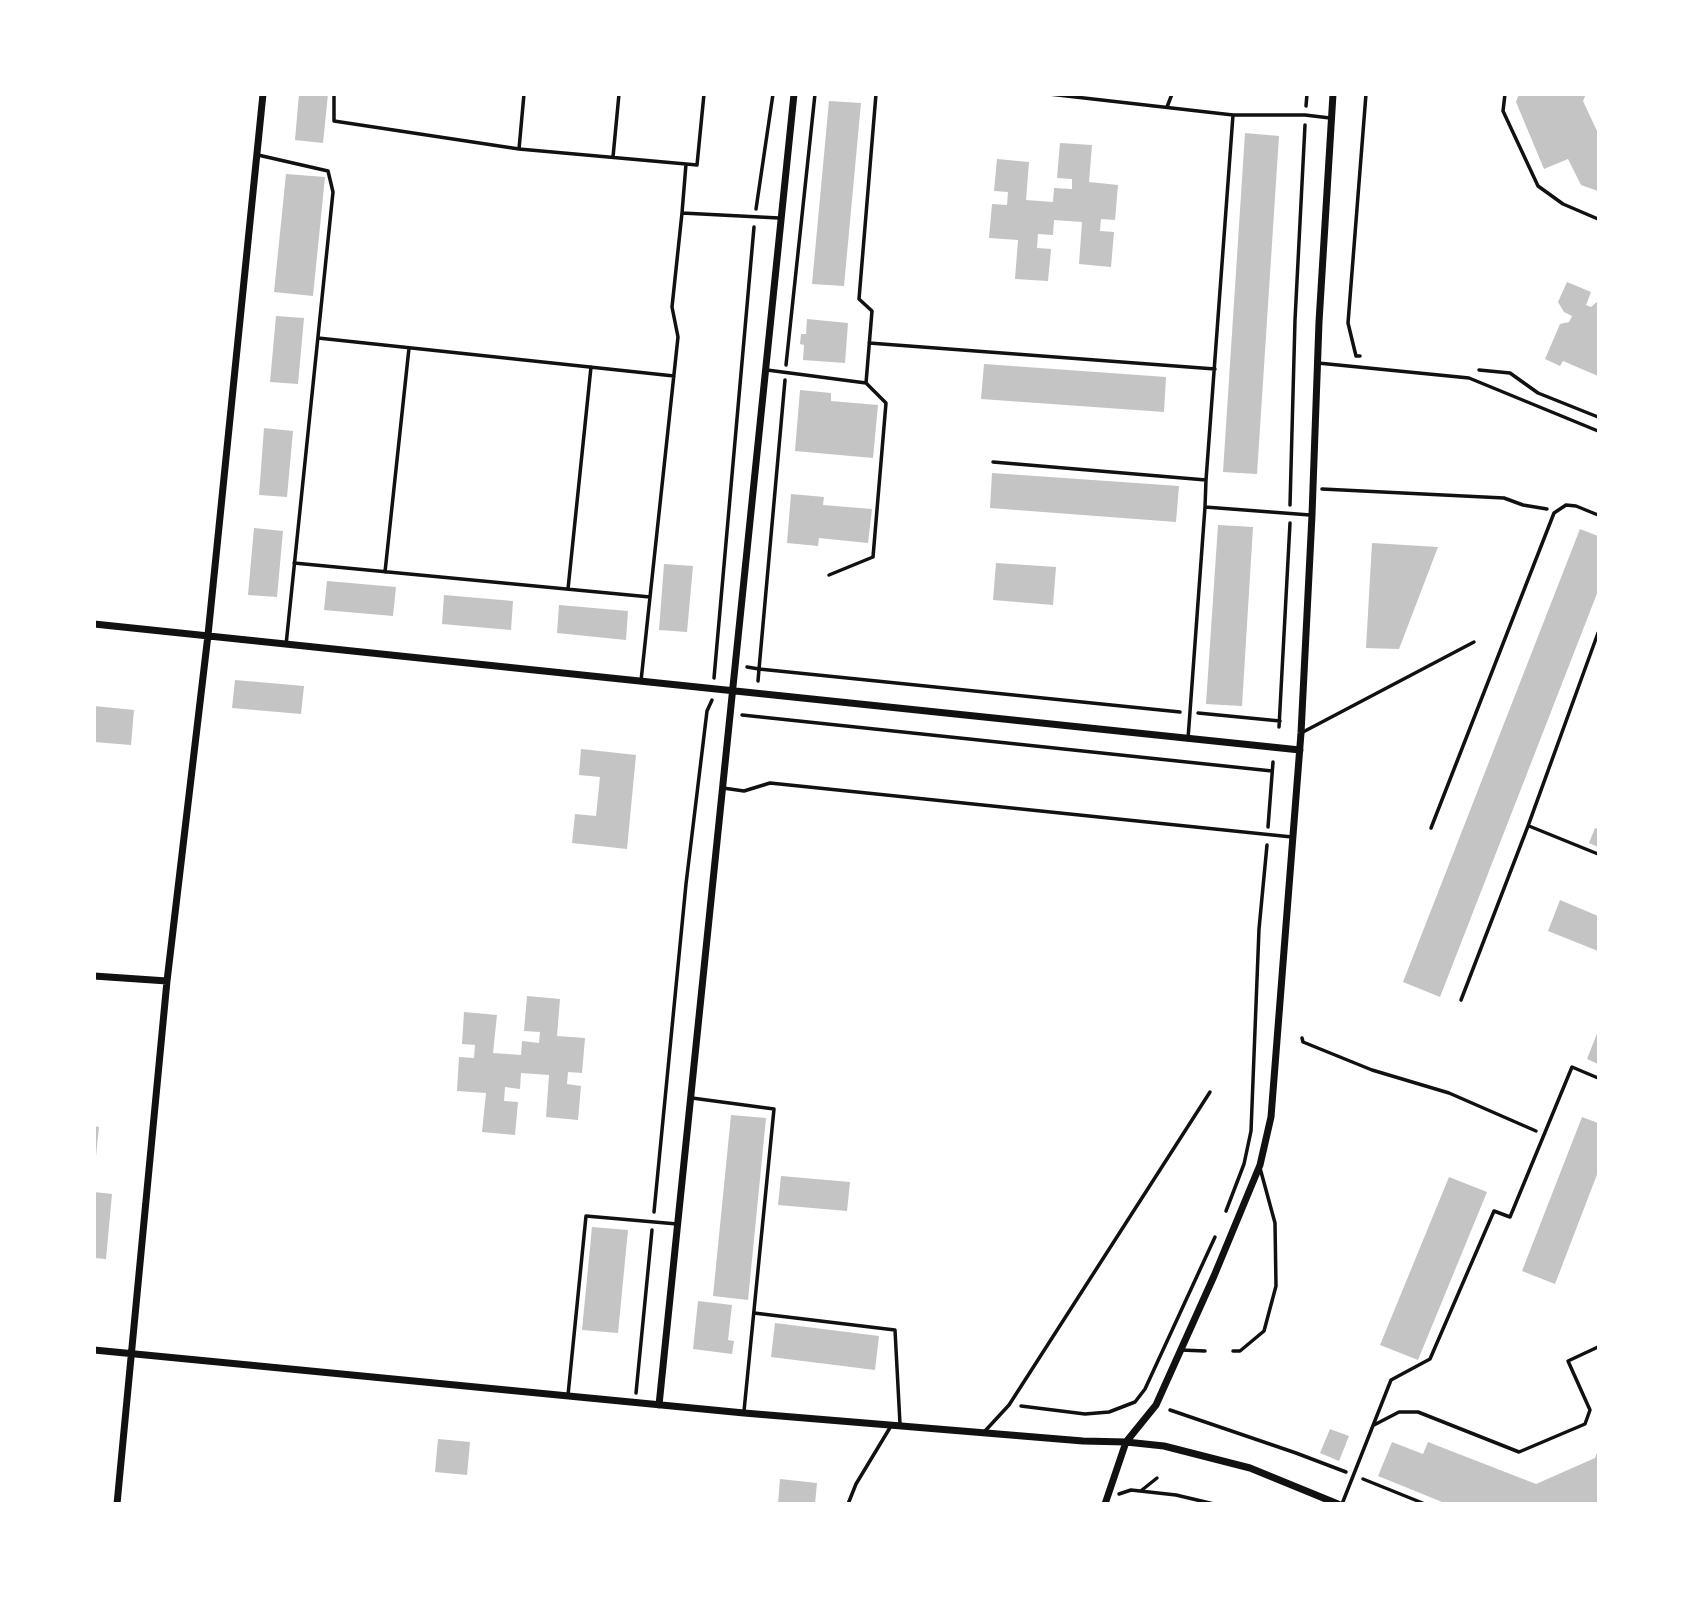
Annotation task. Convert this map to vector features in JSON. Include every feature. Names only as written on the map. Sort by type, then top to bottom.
[{"type":"street","points":[[117,1503],[167,981],[208,635],[263,94]]},
{"type":"street","points":[[659,1405],[794,94]]},
{"type":"street","points":[[1105,1503],[1126,1441],[1156,1405],[1181,1350],[1260,1165],[1271,1117],[1300,750],[1333,94]]},
{"type":"street","points":[[94,624],[1300,750]]},
{"type":"street","points":[[94,976],[167,981]]},
{"type":"street","points":[[94,1350],[901,1427],[1126,1441],[1164,1446],[1250,1468],[1340,1503]]},
{"type":"lane","points":[[334,94],[334,121],[519,149],[698,165],[704,94]]},
{"type":"lane","points":[[519,149],[524,94]]},
{"type":"lane","points":[[613,157],[618,94]]},
{"type":"lane","points":[[866,383],[872,311],[859,299],[876,94]]},
{"type":"lane","points":[[1049,94],[1233,115],[1305,115],[1331,118]]},
{"type":"lane","points":[[1167,107],[1172,94]]},
{"type":"lane","points":[[1505,94],[1503,111],[1538,186],[1563,204],[1598,219]]},
{"type":"lane","points":[[1188,740],[1233,115]]},
{"type":"lane","points":[[256,155],[328,171],[333,192],[286,645]]},
{"type":"lane","points":[[642,681],[678,337],[672,307],[686,164]]},
{"type":"lane","points":[[682,213],[782,218]]},
{"type":"lane","points":[[318,338],[674,376]]},
{"type":"lane","points":[[869,343],[1215,369]]},
{"type":"lane","points":[[385,572],[409,348]]},
{"type":"lane","points":[[1318,363],[1469,378],[1598,431]]},
{"type":"lane","points":[[568,589],[591,367]]},
{"type":"lane","points":[[765,369],[785,374],[866,383],[886,403],[873,557],[829,575]]},
{"type":"lane","points":[[993,462],[1206,480]]},
{"type":"lane","points":[[1431,828],[1556,512],[1566,505],[1598,514]]},
{"type":"lane","points":[[1205,507],[1312,515]]},
{"type":"lane","points":[[294,563],[650,597]]},
{"type":"lane","points":[[1461,1000],[1598,633]]},
{"type":"lane","points":[[1301,733],[1474,642]]},
{"type":"lane","points":[[721,787],[744,791],[770,783],[1293,837]]},
{"type":"lane","points":[[1528,825],[1598,854]]},
{"type":"lane","points":[[1340,1503],[1391,1380],[1430,1359],[1494,1211],[1510,1217],[1572,1067],[1598,1078]]},
{"type":"lane","points":[[984,1432],[1009,1405],[1210,1092]]},
{"type":"lane","points":[[689,1098],[774,1109],[744,1413]]},
{"type":"lane","points":[[1233,1351],[1240,1351],[1264,1332],[1276,1286],[1275,1223],[1260,1165]]},
{"type":"lane","points":[[568,1397],[586,1216],[677,1224]]},
{"type":"lane","points":[[754,1313],[895,1330],[901,1427]]},
{"type":"lane","points":[[1372,1426],[1399,1412],[1418,1412],[1519,1452],[1585,1424],[1590,1410],[1568,1361],[1598,1347]]},
{"type":"lane","points":[[1181,1350],[1205,1351]]},
{"type":"lane","points":[[848,1503],[856,1484],[891,1426]]},
{"type":"path","points":[[714,678],[755,217],[773,94]]},
{"type":"path","points":[[1279,727],[1307,94]]},
{"type":"path","points":[[1348,323],[1366,94]]},
{"type":"path","points":[[1313,488],[1504,498],[1556,512]]},
{"type":"path","points":[[716,663],[725,664]]},
{"type":"path","points":[[747,667],[1280,721]]},
{"type":"path","points":[[758,681],[759,669]]},
{"type":"path","points":[[635,1402],[686,884],[707,710],[712,700]]},
{"type":"path","points":[[707,710],[718,712]]},
{"type":"path","points":[[741,715],[1272,771]]},
{"type":"path","points":[[1226,1212],[1244,1164],[1251,1131],[1259,929],[1273,762]]},
{"type":"path","points":[[1302,1038],[1303,1042],[1372,1070],[1449,1093],[1543,1135]]},
{"type":"path","points":[[1009,1405],[1085,1414],[1109,1412],[1135,1402],[1145,1389],[1216,1236]]},
{"type":"path","points":[[1170,1410],[1296,1453],[1425,1503]]},
{"type":"path","points":[[1141,1491],[1157,1478]]},
{"type":"path","points":[[1117,1494],[1131,1490],[1214,1503]]},
{"type":"building","points":[[299,94],[328,94],[323,143],[295,140]]},
{"type":"building","points":[[1519,94],[1586,94],[1583,101],[1598,133],[1598,191],[1581,185],[1568,159],[1544,169],[1516,102]]},
{"type":"building","points":[[829,101],[861,103],[844,286],[812,284]]},
{"type":"building","points":[[1245,133],[1279,136],[1257,474],[1223,472]]},
{"type":"building","points":[[1060,143],[1092,145],[1089,182],[1118,185],[1115,220],[1101,219],[1100,231],[1114,232],[1111,267],[1079,264],[1082,222],[1054,220],[1053,235],[1038,234],[1037,248],[1051,249],[1048,281],[1015,279],[1018,240],[989,238],[992,204],[1007,205],[1008,192],[994,191],[997,159],[1029,162],[1026,200],[1053,202],[1054,188],[1072,189],[1072,179],[1057,178]]},
{"type":"building","points":[[286,174],[325,177],[313,296],[274,292]]},
{"type":"building","points":[[1567,282],[1591,292],[1586,305],[1591,307],[1598,301],[1598,376],[1563,361],[1560,366],[1545,359],[1560,324],[1569,322],[1572,316],[1564,312],[1558,302]]},
{"type":"building","points":[[276,316],[304,318],[298,384],[270,382]]},
{"type":"building","points":[[807,319],[848,323],[845,363],[803,360],[804,345],[800,344],[801,334],[806,334]]},
{"type":"building","points":[[984,364],[1166,377],[1164,412],[981,399]]},
{"type":"building","points":[[800,390],[831,393],[831,401],[878,405],[873,458],[795,451]]},
{"type":"building","points":[[264,428],[293,431],[287,497],[259,495]]},
{"type":"building","points":[[992,473],[1179,486],[1176,522],[990,508]]},
{"type":"building","points":[[791,494],[824,497],[823,505],[872,509],[868,543],[819,538],[818,546],[787,543]]},
{"type":"building","points":[[1218,525],[1253,527],[1242,706],[1206,704]]},
{"type":"building","points":[[254,528],[283,531],[277,597],[248,595]]},
{"type":"building","points":[[1580,529],[1598,536],[1598,591],[1440,997],[1403,982]]},
{"type":"building","points":[[1372,543],[1438,547],[1399,649],[1366,648]]},
{"type":"building","points":[[996,563],[1056,567],[1053,605],[993,600]]},
{"type":"building","points":[[664,564],[693,566],[687,632],[659,630]]},
{"type":"building","points":[[327,581],[396,587],[393,616],[324,610]]},
{"type":"building","points":[[444,595],[513,601],[511,630],[442,624]]},
{"type":"building","points":[[559,605],[628,611],[626,640],[557,633]]},
{"type":"building","points":[[235,680],[304,686],[301,714],[232,708]]},
{"type":"building","points":[[94,706],[134,710],[131,745],[94,742]]},
{"type":"building","points":[[581,749],[636,755],[627,849],[572,843],[575,814],[596,816],[600,777],[579,775]]},
{"type":"building","points":[[1595,828],[1598,829],[1598,847],[1589,843]]},
{"type":"building","points":[[1560,900],[1598,916],[1598,951],[1548,931]]},
{"type":"building","points":[[527,996],[560,999],[557,1036],[585,1038],[582,1073],[568,1072],[567,1084],[581,1086],[578,1120],[546,1117],[549,1075],[521,1073],[520,1089],[505,1087],[504,1101],[518,1102],[515,1135],[482,1132],[486,1093],[457,1091],[459,1057],[474,1058],[475,1045],[462,1044],[464,1012],[497,1015],[493,1053],[521,1055],[522,1041],[539,1043],[540,1032],[524,1031]]},
{"type":"building","points":[[1598,1031],[1598,1064],[1587,1059]]},
{"type":"building","points":[[731,1115],[766,1118],[748,1300],[713,1296]]},
{"type":"building","points":[[1582,1117],[1598,1123],[1598,1172],[1555,1284],[1522,1271]]},
{"type":"building","points":[[94,1126],[99,1127],[96,1156],[94,1156]]},
{"type":"building","points":[[781,1176],[850,1182],[847,1211],[778,1205]]},
{"type":"building","points":[[1449,1177],[1487,1192],[1418,1360],[1380,1345]]},
{"type":"building","points":[[94,1192],[112,1194],[106,1259],[94,1258]]},
{"type":"building","points":[[592,1227],[628,1230],[618,1333],[582,1330]]},
{"type":"building","points":[[698,1301],[732,1305],[728,1340],[734,1341],[732,1354],[693,1349]]},
{"type":"building","points":[[775,1323],[879,1336],[875,1370],[771,1357]]},
{"type":"building","points":[[1330,1429],[1349,1436],[1339,1461],[1320,1453]]},
{"type":"building","points":[[438,1439],[470,1442],[467,1475],[435,1472]]},
{"type":"building","points":[[1392,1442],[1423,1454],[1428,1442],[1536,1484],[1595,1458],[1598,1450],[1598,1504],[1447,1504],[1378,1476]]},
{"type":"building","points":[[780,1479],[817,1483],[815,1504],[778,1504]]}]
